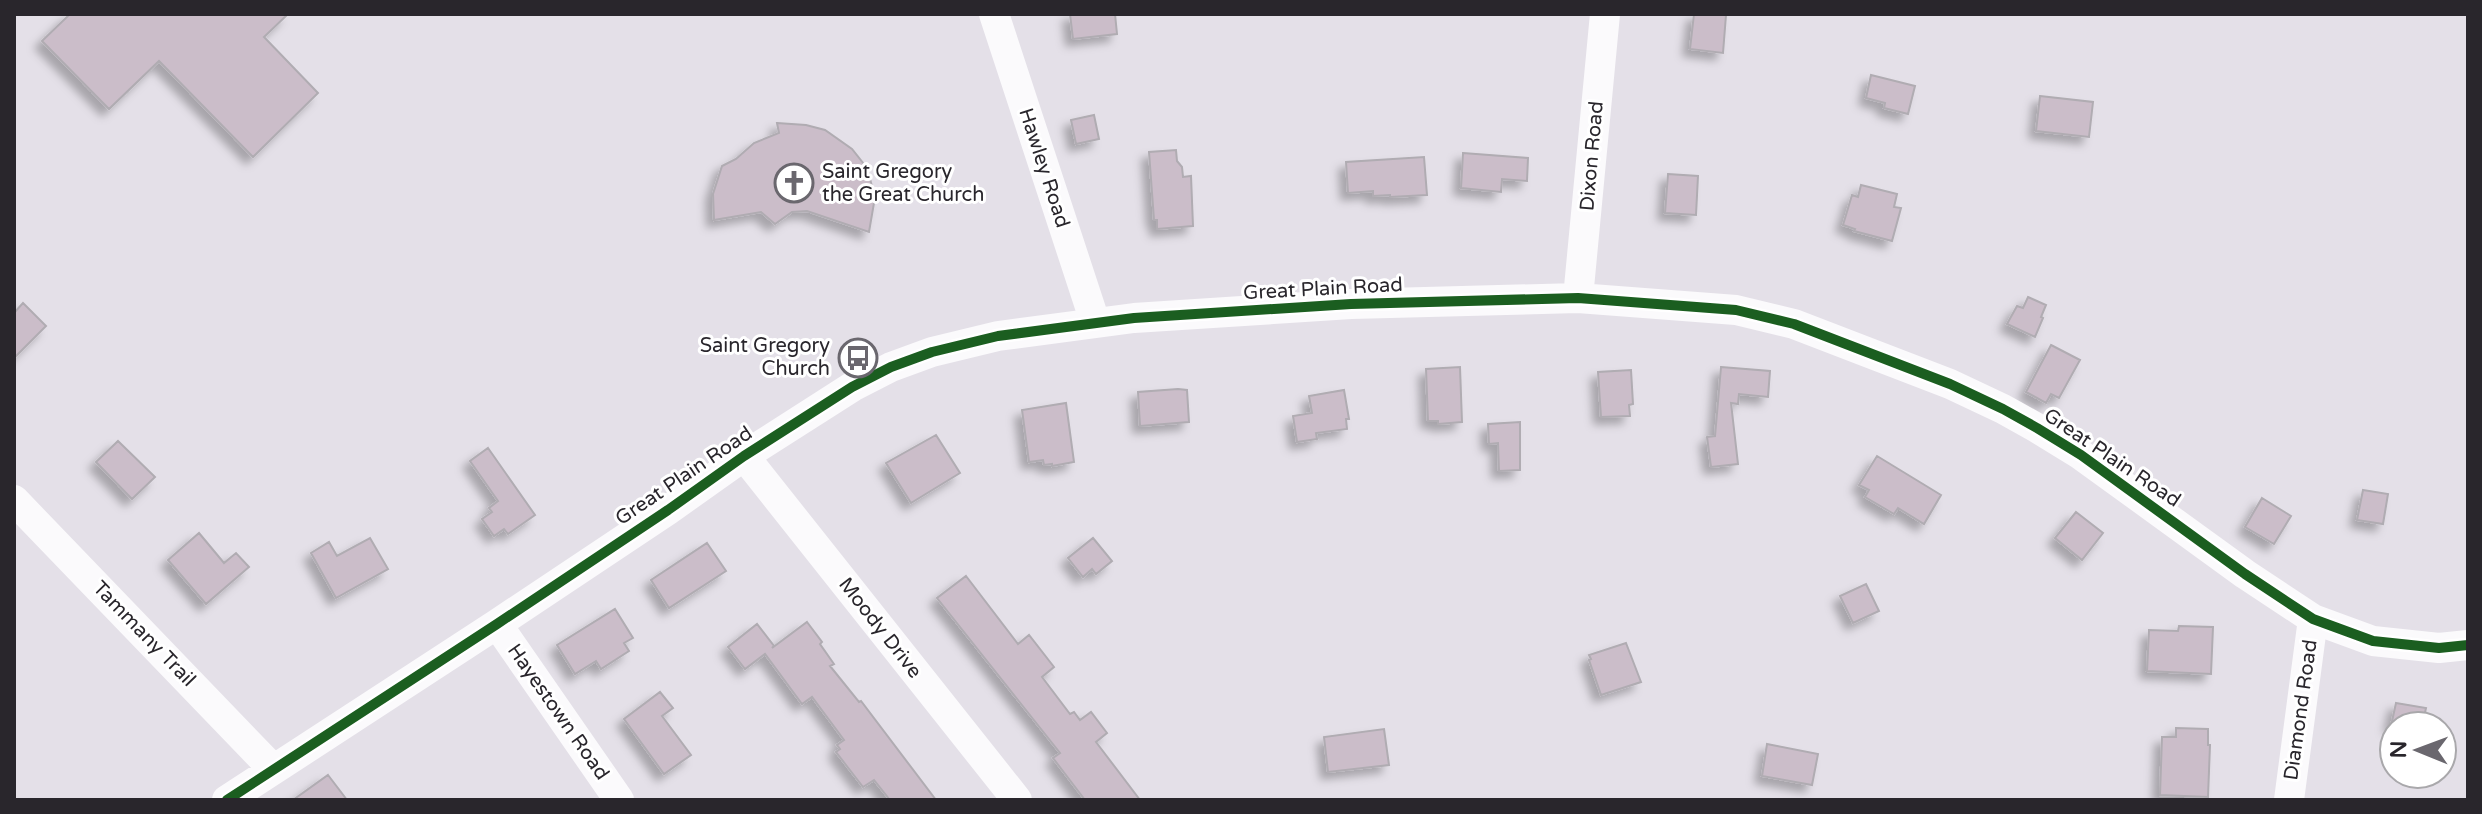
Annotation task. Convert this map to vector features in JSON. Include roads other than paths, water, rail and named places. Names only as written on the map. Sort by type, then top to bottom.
[{"type":"street","name":"Hawley Road","points":[[994,14],[1095,322]]},
{"type":"street","name":"Dixon Road","points":[[1578,298],[1605,14]]},
{"type":"street","name":"Great Plain Road","points":[[227,800],[497,624],[744,456],[852,387],[891,367],[932,352],[998,336],[1095,322],[1351,304],[1578,298],[1736,310],[1794,324],[1950,384],[2003,409],[2081,455],[2245,574],[2313,619],[2373,641],[2439,648],[2468,645]]},
{"type":"street","name":"Moody Drive","points":[[744,456],[1017,800]]},
{"type":"street","name":"Tammany Trail","points":[[14,500],[273,769]]},
{"type":"street","name":"Diamond Road","points":[[2289,800],[2313,619]]},
{"type":"street","name":"Hayestown Road","points":[[497,624],[619,800]]},
{"type":"place","name":"Saint Gregory the Great Church","points":[[794,183]]},
{"type":"place","name":"Saint Gregory Church","points":[[858,358]]}]
